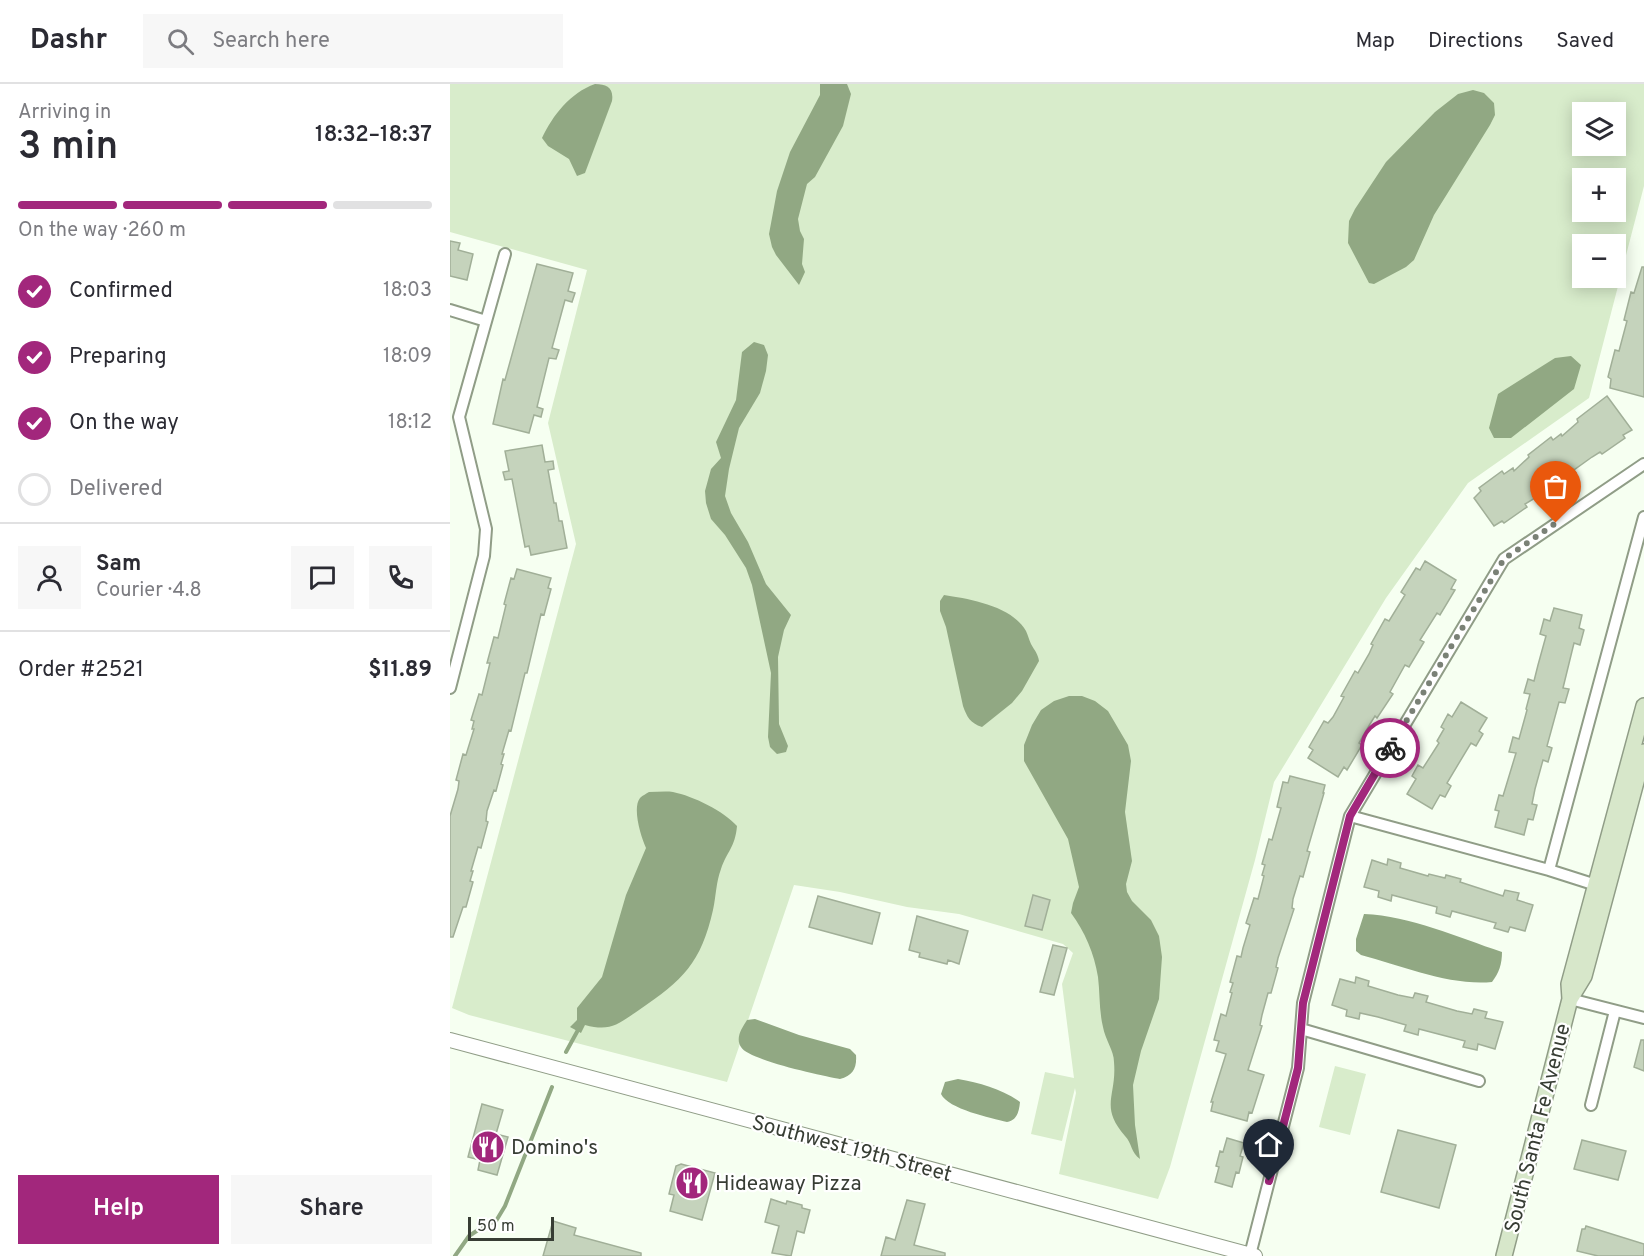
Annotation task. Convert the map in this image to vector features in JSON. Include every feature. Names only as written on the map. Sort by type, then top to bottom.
[{"type":"main road","name":"South Santa Fe Avenue","points":[[1570,999],[1569,984],[1644,706]]},
{"type":"main road","name":"South Santa Fe Avenue","points":[[1504,1256],[1570,999],[1584,976],[1644,752]]},
{"type":"street","points":[[450,688],[484,556],[486,529],[454,416],[486,321],[505,254]]},
{"type":"street","points":[[450,310],[486,321]]},
{"type":"street","points":[[1252,1255],[1298,1068],[1303,1003],[1350,816],[1504,559],[1644,464]]},
{"type":"street","points":[[1549,870],[1644,516]]},
{"type":"street","points":[[1350,816],[1596,885]]},
{"type":"street","points":[[1570,999],[1644,1018]]},
{"type":"street","points":[[1591,1105],[1615,1011]]},
{"type":"street","points":[[1301,1029],[1479,1081]]},
{"type":"street","name":"Southwest 19th Street","points":[[450,1040],[1252,1255]]},
{"type":"shaded area","points":[[450,84],[1644,84],[1644,186],[1626,255],[1626,234],[1572,234],[1572,288],[1618,288],[1589,398],[1468,483],[1386,598],[1274,782],[1255,860],[1170,1167],[1158,1199],[1059,1174],[1076,1093],[1075,1088],[1062,1141],[1031,1134],[1045,1072],[1074,1078],[1062,984],[1073,953],[1063,944],[959,914],[907,907],[840,892],[794,885],[727,1082],[469,1015],[452,1008],[576,544],[548,423],[587,270],[450,232]]},
{"type":"shaded area","points":[[595,84],[603,85],[611,90],[612,101],[585,173],[577,176],[569,159],[548,146],[542,138],[551,121],[563,106],[578,93]]},
{"type":"shaded area","points":[[820,84],[847,84],[851,94],[843,126],[815,177],[807,184],[798,219],[804,239],[802,264],[805,272],[799,285],[776,255],[769,234],[777,191],[790,152],[820,95]]},
{"type":"shaded area","points":[[1473,90],[1484,93],[1494,103],[1495,115],[1490,125],[1434,215],[1414,260],[1406,267],[1374,284],[1369,283],[1348,243],[1349,221],[1355,209],[1386,162],[1435,112],[1458,94]]},
{"type":"shaded area","points":[[754,342],[764,345],[768,355],[766,371],[760,393],[739,428],[725,496],[766,584],[791,615],[784,630],[778,657],[779,724],[788,746],[786,752],[777,754],[770,747],[768,737],[771,673],[752,585],[746,568],[725,535],[711,519],[705,491],[711,469],[721,458],[716,442],[736,400],[742,352]]},
{"type":"shaded area","points":[[1571,356],[1581,365],[1574,389],[1511,438],[1494,438],[1489,428],[1498,394],[1555,358]]},
{"type":"shaded area","points":[[944,595],[990,605],[1011,615],[1026,631],[1039,659],[1022,691],[1012,703],[982,727],[970,719],[963,706],[946,627],[940,611],[940,601]]},
{"type":"shaded area","points":[[1069,696],[1082,696],[1095,701],[1108,711],[1128,745],[1131,761],[1125,812],[1132,861],[1126,884],[1127,892],[1132,901],[1151,920],[1159,936],[1162,957],[1159,999],[1141,1051],[1133,1085],[1140,1159],[1113,1117],[1111,1101],[1114,1058],[1104,1031],[1094,960],[1085,935],[1071,913],[1079,887],[1068,839],[1024,761],[1024,745],[1041,710],[1054,701]]},
{"type":"shaded area","points":[[649,792],[673,792],[690,797],[724,815],[737,826],[733,845],[719,874],[713,910],[703,944],[688,969],[667,989],[620,1023],[601,1028],[585,1025],[581,1033],[570,1027],[577,1020],[577,1008],[602,977],[626,895],[646,848],[640,830],[637,808],[640,798]]},
{"type":"shaded area","points":[[1364,914],[1416,923],[1502,952],[1498,972],[1492,982],[1460,981],[1426,974],[1361,955],[1356,951],[1356,939]]},
{"type":"shaded area","points":[[755,1019],[799,1035],[850,1049],[856,1055],[853,1071],[840,1079],[787,1067],[747,1052],[739,1044],[739,1037],[747,1020]]},
{"type":"shaded area","points":[[1335,1066],[1366,1074],[1350,1135],[1319,1127]]},
{"type":"shaded area","points":[[958,1079],[990,1087],[1013,1097],[1020,1102],[1017,1115],[1007,1122],[952,1104],[941,1094],[945,1082]]},
{"type":"building","points":[[450,241],[460,243],[458,250],[473,254],[467,280],[450,276]]},
{"type":"building","points":[[537,264],[573,273],[568,291],[575,293],[572,302],[565,300],[552,348],[559,350],[556,359],[549,358],[537,407],[543,409],[541,417],[534,415],[529,433],[493,424],[503,379],[505,380]]},
{"type":"building","points":[[1642,267],[1644,267],[1644,397],[1610,388],[1611,379],[1608,377],[1615,350],[1619,351],[1627,321],[1624,320],[1631,292],[1634,293]]},
{"type":"building","points":[[1607,396],[1632,430],[1623,435],[1625,438],[1602,454],[1600,452],[1574,470],[1576,473],[1525,504],[1527,507],[1504,523],[1502,521],[1494,526],[1474,498],[1481,491],[1479,488],[1502,471],[1504,474],[1513,468],[1514,471],[1529,457],[1528,455],[1551,437],[1553,440],[1561,434],[1562,436],[1578,422],[1577,419]]},
{"type":"building","points":[[542,445],[545,462],[553,461],[554,469],[548,470],[554,503],[556,503],[559,521],[562,521],[567,548],[531,555],[529,546],[525,547],[512,479],[505,480],[503,472],[509,471],[505,451]]},
{"type":"building","points":[[1425,561],[1456,580],[1451,589],[1455,590],[1440,615],[1437,613],[1420,640],[1424,642],[1409,667],[1405,665],[1390,692],[1393,694],[1377,718],[1375,716],[1370,724],[1359,743],[1362,745],[1347,770],[1344,767],[1338,777],[1308,758],[1313,750],[1309,747],[1324,721],[1328,723],[1333,717],[1344,697],[1341,696],[1355,671],[1358,673],[1369,654],[1373,645],[1371,644],[1385,619],[1389,621],[1405,595],[1401,592],[1416,568],[1420,570]]},
{"type":"building","points":[[517,569],[551,578],[548,588],[551,589],[544,615],[541,614],[511,731],[509,730],[502,754],[504,754],[501,764],[503,765],[496,791],[494,790],[487,811],[486,821],[488,822],[481,848],[478,847],[471,871],[473,871],[470,881],[473,882],[466,907],[463,907],[453,937],[450,937],[450,816],[458,789],[459,781],[456,780],[463,754],[466,755],[474,729],[472,729],[474,721],[471,720],[479,694],[482,695],[490,663],[487,663],[494,637],[498,638],[511,578],[514,579]]},
{"type":"building","points":[[1554,608],[1582,615],[1579,628],[1584,630],[1580,645],[1574,643],[1563,688],[1569,689],[1565,703],[1559,702],[1547,746],[1552,748],[1548,762],[1543,760],[1535,789],[1532,804],[1537,805],[1533,820],[1528,819],[1524,835],[1495,827],[1499,811],[1495,810],[1499,795],[1503,796],[1516,753],[1509,752],[1513,737],[1519,739],[1527,710],[1530,694],[1524,693],[1528,679],[1534,681],[1546,636],[1540,634],[1544,619],[1550,621]]},
{"type":"building","points":[[1461,702],[1487,718],[1479,731],[1483,734],[1476,746],[1471,743],[1447,783],[1451,786],[1445,797],[1440,795],[1432,809],[1407,794],[1416,779],[1412,776],[1418,765],[1423,768],[1439,743],[1437,741],[1444,729],[1441,727],[1448,714],[1452,717]]},
{"type":"building","points":[[1290,776],[1325,785],[1307,851],[1310,852],[1303,877],[1300,876],[1293,899],[1292,908],[1294,909],[1278,958],[1276,967],[1278,968],[1271,993],[1268,993],[1260,1025],[1262,1026],[1248,1070],[1264,1075],[1252,1113],[1249,1112],[1247,1121],[1211,1111],[1213,1102],[1211,1102],[1226,1054],[1216,1051],[1219,1041],[1214,1040],[1221,1014],[1226,1016],[1232,993],[1230,992],[1233,983],[1230,982],[1237,956],[1241,957],[1250,925],[1246,923],[1254,898],[1258,899],[1264,876],[1262,875],[1265,865],[1262,864],[1281,808],[1277,807],[1283,782],[1288,783]]},
{"type":"building","points":[[1388,859],[1401,863],[1400,868],[1428,876],[1429,874],[1445,878],[1446,875],[1461,879],[1460,882],[1503,896],[1505,890],[1519,893],[1517,900],[1533,905],[1525,931],[1510,927],[1508,932],[1494,928],[1496,923],[1452,911],[1450,917],[1436,913],[1437,907],[1392,895],[1391,901],[1378,897],[1379,891],[1364,887],[1372,860],[1387,865]]},
{"type":"building","points":[[1033,895],[1050,900],[1042,930],[1025,926]]},
{"type":"building","points":[[818,896],[880,913],[872,944],[809,927]]},
{"type":"building","points":[[917,916],[968,931],[959,964],[948,960],[947,964],[919,957],[920,953],[909,950]]},
{"type":"building","points":[[1053,945],[1067,948],[1054,995],[1040,992]]},
{"type":"building","points":[[1356,977],[1369,981],[1368,986],[1398,995],[1413,998],[1415,993],[1428,996],[1426,1002],[1457,1011],[1472,1014],[1474,1009],[1487,1012],[1485,1018],[1503,1022],[1495,1049],[1478,1044],[1477,1050],[1463,1047],[1465,1041],[1419,1029],[1418,1035],[1404,1031],[1406,1025],[1360,1013],[1359,1019],[1346,1016],[1347,1010],[1332,1005],[1340,979],[1355,983]]},
{"type":"building","points":[[1641,1040],[1644,1040],[1644,1071],[1634,1067]]},
{"type":"building","name":"Domino's","points":[[482,1104],[503,1110],[496,1134],[508,1137],[497,1175],[478,1170],[480,1160],[468,1157]]},
{"type":"building","points":[[1398,1130],[1456,1145],[1439,1208],[1381,1192]]},
{"type":"building","points":[[1227,1138],[1244,1143],[1240,1156],[1243,1157],[1239,1173],[1236,1172],[1232,1187],[1215,1182],[1220,1151],[1223,1152]]},
{"type":"building","points":[[1582,1140],[1626,1151],[1618,1180],[1574,1169]]},
{"type":"building","name":"Hideaway Pizza","points":[[681,1164],[715,1173],[702,1220],[670,1211],[674,1195],[669,1194],[676,1166]]},
{"type":"building","points":[[771,1199],[786,1204],[787,1201],[802,1205],[802,1208],[810,1210],[804,1233],[797,1231],[791,1256],[772,1253],[779,1226],[765,1222]]},
{"type":"building","points":[[907,1200],[925,1204],[914,1245],[945,1253],[945,1256],[881,1256],[886,1237],[895,1240]]},
{"type":"building","points":[[553,1221],[576,1228],[574,1235],[641,1253],[641,1256],[543,1256]]},
{"type":"building","points":[[1586,1226],[1644,1244],[1644,1256],[1598,1256],[1577,1251],[1582,1229]]},
{"type":"waterway","points":[[566,1052],[578,1030]]},
{"type":"waterway","points":[[455,1256],[469,1236],[496,1221],[505,1206],[552,1087]]},
{"type":"way so far","points":[[1390,748],[1504,559],[1556,523]]},
{"type":"place","name":"Domino's","points":[[488,1147]]},
{"type":"place","name":"Hideaway Pizza","points":[[692,1183]]},
{"type":"route","points":[[1269,1181],[1298,1068],[1303,1003],[1350,816],[1390,748]]}]
